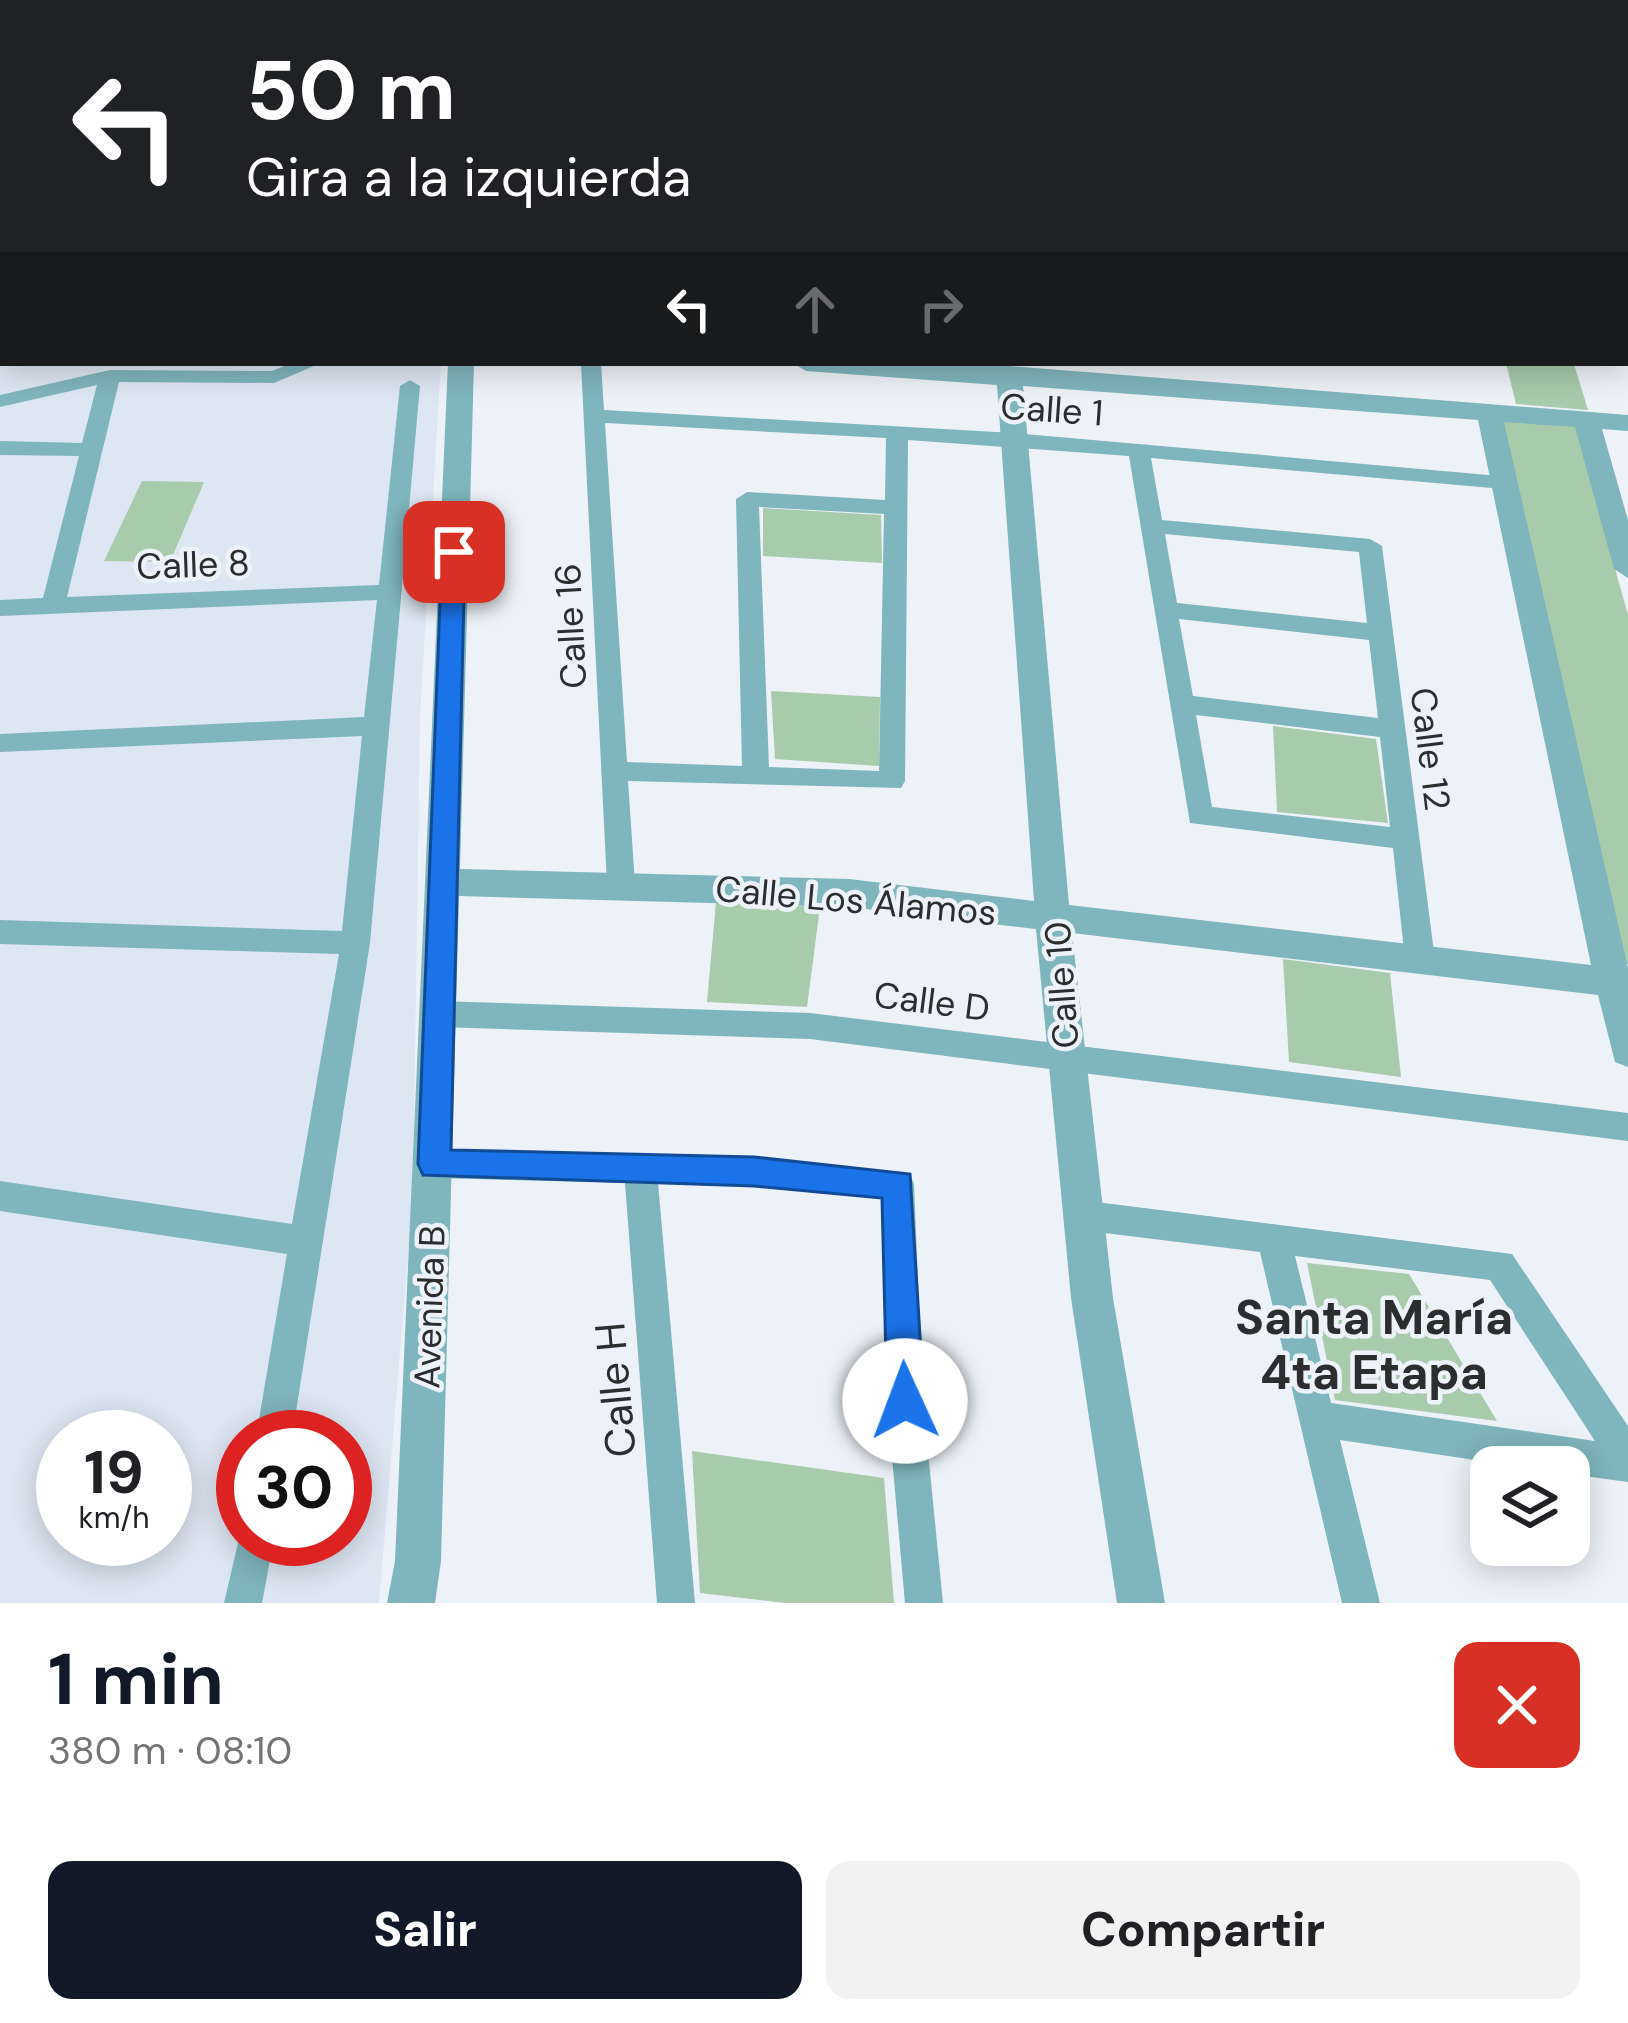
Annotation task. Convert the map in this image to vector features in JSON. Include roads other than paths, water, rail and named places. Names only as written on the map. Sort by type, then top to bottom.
[{"type":"street","points":[[0,401],[110,376],[274,376],[302,366]]},
{"type":"street","name":"Avenida B","points":[[411,1603],[418,1561],[435,1164],[440,882],[461,366]]},
{"type":"street","name":"Calle 16","points":[[591,366],[621,884]]},
{"type":"street","points":[[928,366],[1009,368],[1628,423]]},
{"type":"street","name":"Calle 10","points":[[1009,368],[1080,1214],[1108,1431],[1141,1603]]},
{"type":"street","points":[[53,606],[110,376]]},
{"type":"street","points":[[279,1410],[355,943],[372,726],[410,386]]},
{"type":"street","points":[[1489,411],[1620,984],[1628,1051]]},
{"type":"street","name":"Calle 1","points":[[594,416],[1014,439],[1503,482]]},
{"type":"street","points":[[1586,419],[1628,569]]},
{"type":"street","points":[[615,771],[892,781],[897,432]]},
{"type":"street","points":[[0,448],[91,450]]},
{"type":"street","points":[[1139,449],[1200,816],[1406,839]]},
{"type":"street","points":[[756,774],[747,499],[896,508]]},
{"type":"street","name":"Calle 12","points":[[1152,526],[1370,546],[1420,961]]},
{"type":"street","name":"Calle 8","points":[[0,608],[389,592]]},
{"type":"street","points":[[1166,610],[1380,633]]},
{"type":"street","points":[[1181,704],[1392,729]]},
{"type":"street","points":[[0,742],[372,726]]},
{"type":"street","name":"Calle Los Álamos","points":[[440,882],[849,893],[1620,984]]},
{"type":"street","points":[[0,932],[355,943]]},
{"type":"street","name":"Calle D","points":[[438,1014],[811,1026],[1628,1126]]},
{"type":"street","points":[[435,1164],[754,1171],[898,1184],[905,1401],[924,1603]]},
{"type":"street","name":"Calle H","points":[[640,1169],[676,1603]]},
{"type":"street","points":[[0,1196],[307,1242]]},
{"type":"street","points":[[1080,1214],[1500,1265],[1628,1461]]},
{"type":"street","points":[[1274,1238],[1361,1603]]},
{"type":"street","points":[[1317,1419],[1628,1461]]},
{"type":"street","points":[[243,1603],[250,1566]]},
{"type":"district","name":"Santa María 4ta Etapa","points":[[1374,1344]]}]
